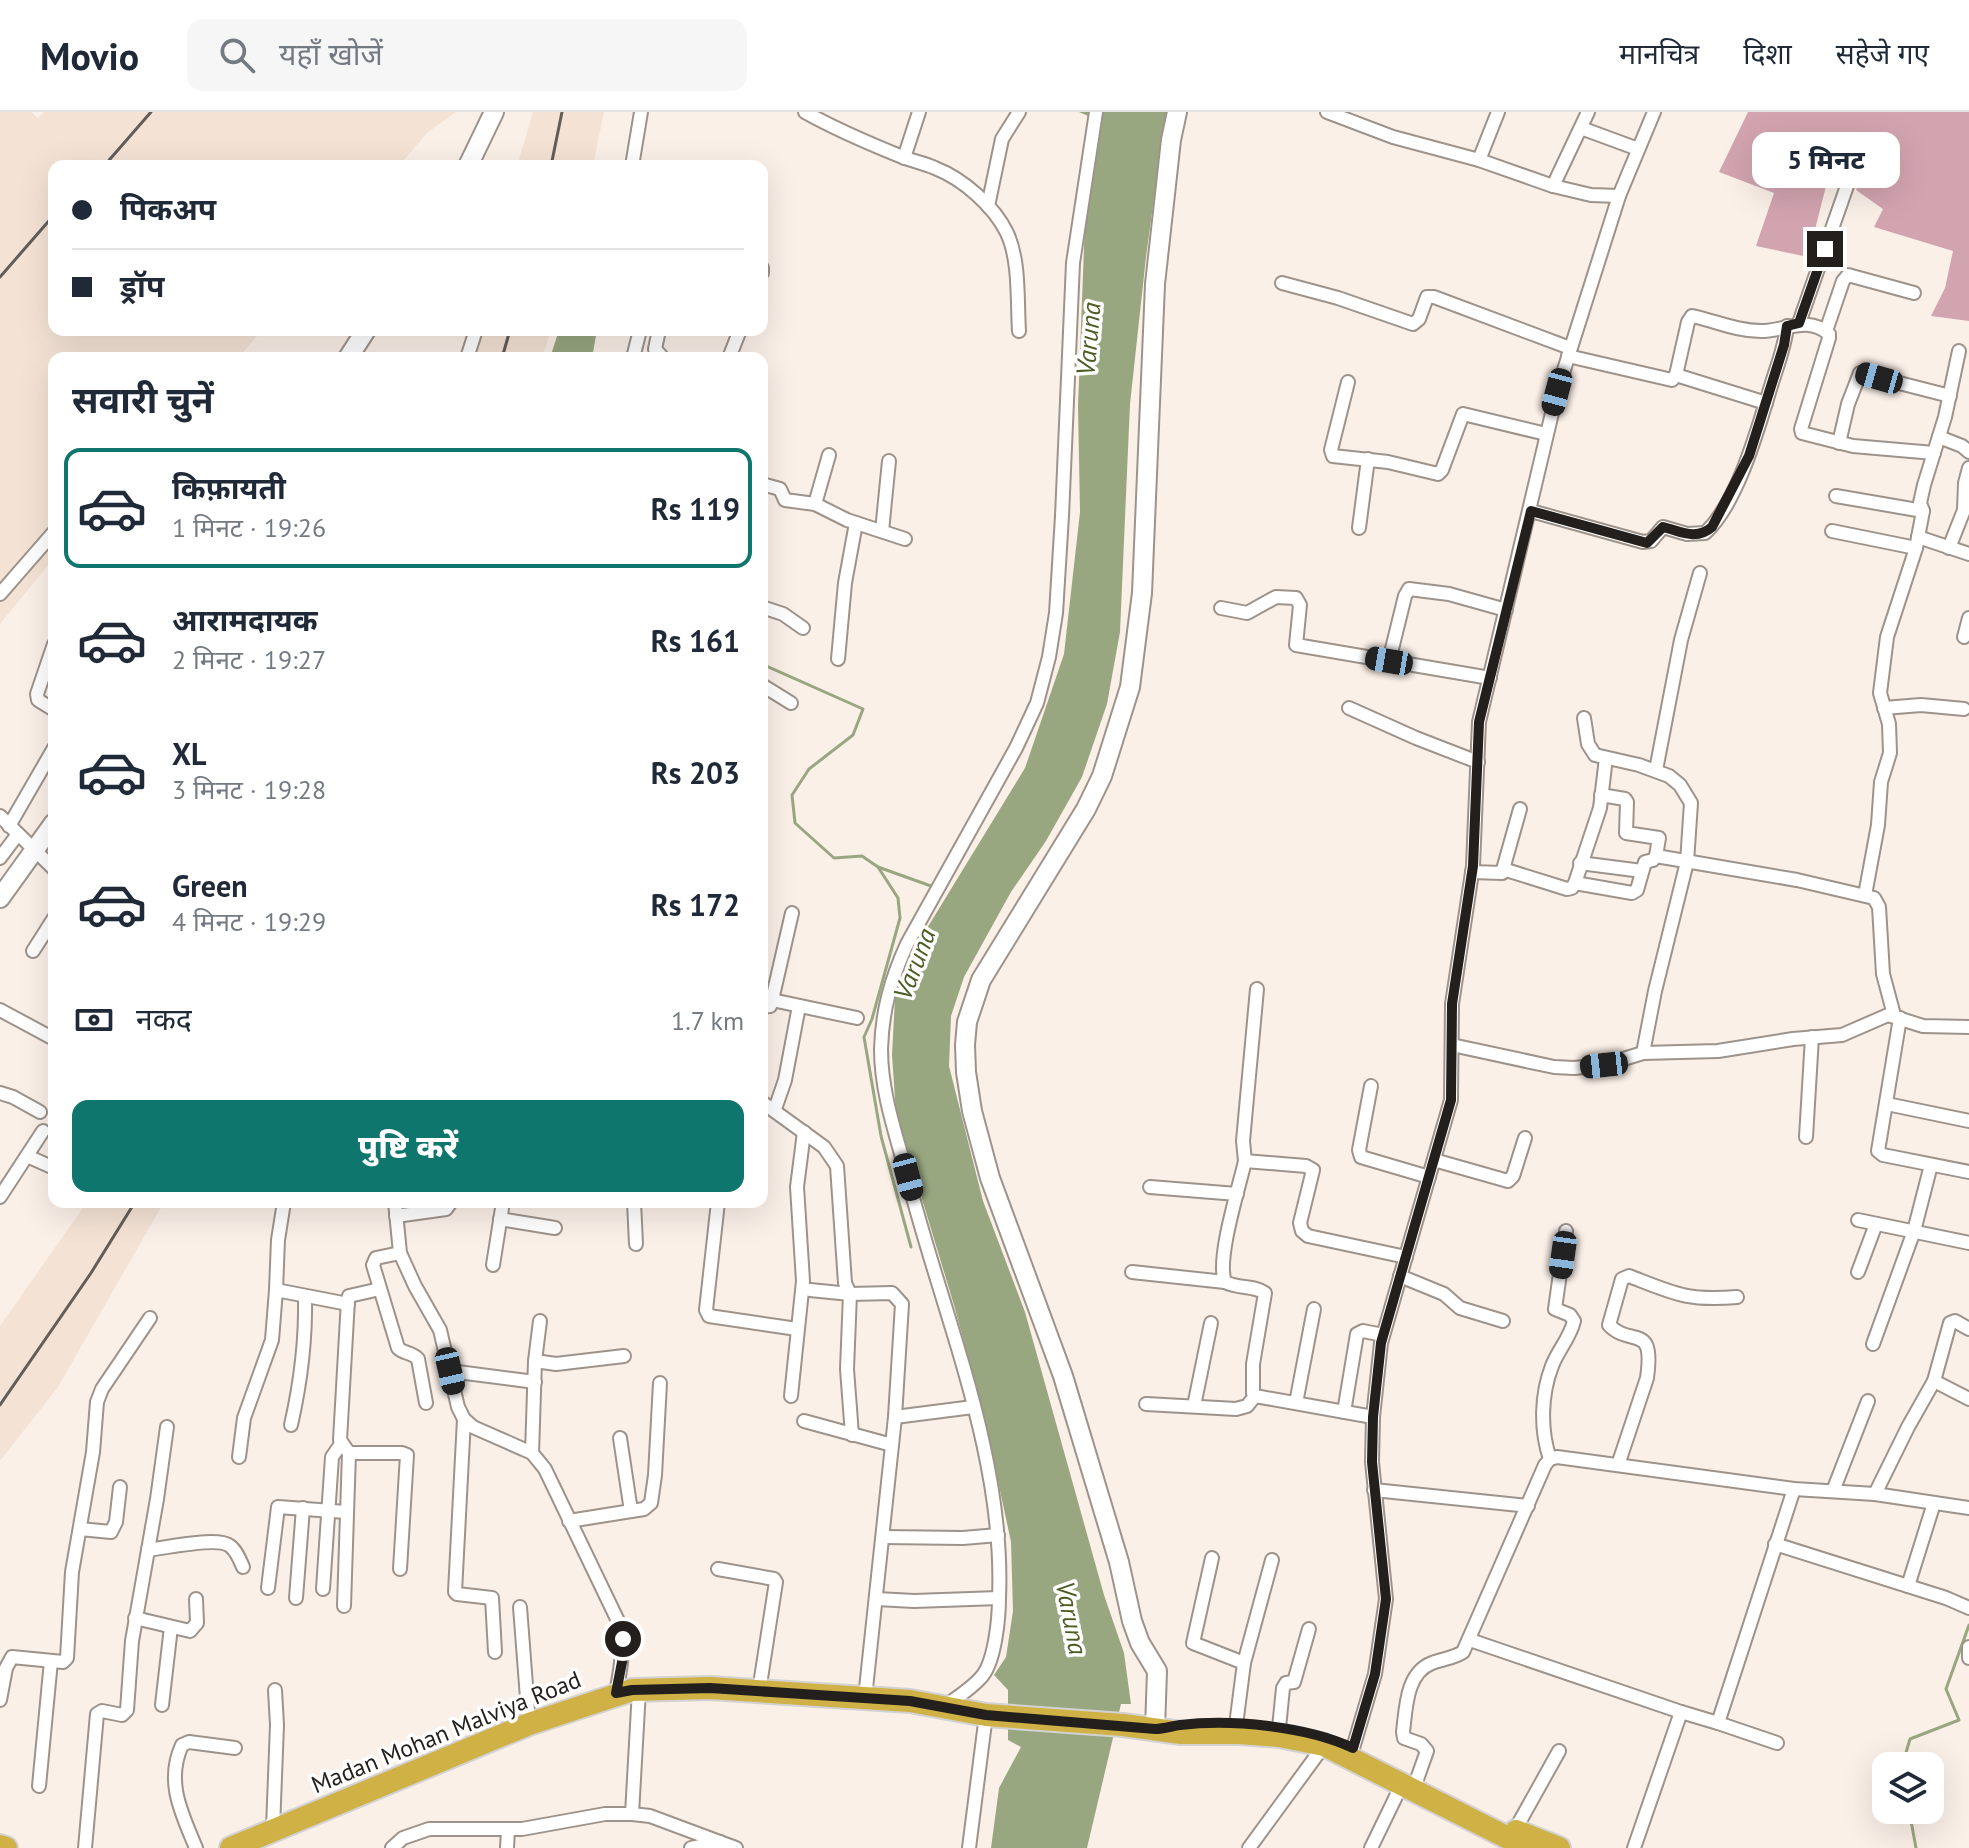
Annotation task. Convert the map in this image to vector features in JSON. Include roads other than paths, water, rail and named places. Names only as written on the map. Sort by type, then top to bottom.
[{"type":"highway","name":"Madan Mohan Malviya Road","points":[[231,1848],[529,1724],[616,1693],[639,1690],[759,1691],[865,1698],[946,1706],[986,1715],[1123,1725],[1181,1733],[1239,1733],[1327,1741],[1408,1781]]},
{"type":"highway","name":"Madan Mohan Malviya Road","points":[[1159,1729],[1180,1725],[1279,1728],[1353,1748],[1520,1843],[1559,1848]]},
{"type":"highway","points":[[0,1846],[6,1848]]},
{"type":"street","points":[[471,160],[494,112]]},
{"type":"street","points":[[633,160],[641,112]]},
{"type":"street","points":[[805,112],[904,158],[949,174],[988,206],[1006,232],[1013,253],[1019,331]]},
{"type":"street","points":[[904,158],[919,112]]},
{"type":"street","points":[[988,206],[1002,139],[1019,112]]},
{"type":"street","points":[[946,1706],[983,1675],[993,1645],[999,1598],[998,1535],[973,1407],[927,1253],[883,1082],[883,1014],[892,977],[907,944],[1016,748],[1037,703],[1049,657],[1056,613],[1073,263],[1077,218],[1096,112]]},
{"type":"street","points":[[1159,1729],[1157,1671],[1140,1643],[1132,1621],[1119,1562],[1063,1376],[990,1178],[972,1111],[965,1045],[967,1022],[981,980],[1086,809],[1102,776],[1130,687],[1142,593],[1155,284],[1177,112]]},
{"type":"street","points":[[1327,112],[1393,137],[1479,160],[1553,186],[1591,195],[1619,196]]},
{"type":"street","points":[[1479,160],[1498,112]]},
{"type":"street","points":[[1553,186],[1588,112]]},
{"type":"street","points":[[1353,1748],[1375,1674],[1386,1599],[1374,1490],[1373,1417],[1383,1335],[1451,1100],[1452,1004],[1472,872],[1479,722],[1531,511],[1546,434],[1569,352],[1619,196],[1654,112]]},
{"type":"street","points":[[1581,128],[1638,149]]},
{"type":"street","points":[[1531,511],[1643,542],[1651,541],[1663,527],[1687,534],[1705,533],[1712,527],[1743,471],[1784,345],[1854,166]]},
{"type":"street","points":[[1914,293],[1848,275],[1843,281],[1826,331],[1829,338],[1801,429],[1806,434],[1839,443],[1934,453]]},
{"type":"street","points":[[1282,283],[1338,298],[1413,324],[1419,319],[1427,297],[1434,297],[1569,352],[1666,379],[1675,378],[1692,316],[1747,330],[1762,331],[1793,325],[1826,331]]},
{"type":"street","points":[[1865,895],[1878,825],[1881,782],[1890,753],[1889,724],[1880,678],[1887,637],[1917,543],[1923,511],[1920,503],[1950,396],[1959,351]]},
{"type":"street","points":[[1839,443],[1848,404],[1860,373],[1950,396]]},
{"type":"street","points":[[1676,375],[1766,403]]},
{"type":"street","points":[[1348,382],[1331,453],[1335,456],[1368,459],[1438,474],[1463,414],[1546,434]]},
{"type":"street","points":[[1939,437],[1969,452]]},
{"type":"street","points":[[815,504],[829,455]]},
{"type":"street","points":[[1359,528],[1368,459]]},
{"type":"street","points":[[882,531],[889,461]]},
{"type":"street","points":[[1949,548],[1964,510],[1969,468]]},
{"type":"street","points":[[768,486],[783,491],[785,500],[815,504],[856,523],[905,539]]},
{"type":"street","points":[[1836,496],[1923,511]]},
{"type":"street","points":[[838,659],[845,583],[856,523]]},
{"type":"street","points":[[1832,531],[1949,548],[1969,554]]},
{"type":"street","points":[[0,594],[48,539]]},
{"type":"street","points":[[1656,770],[1681,640],[1700,573]]},
{"type":"street","points":[[1389,661],[1409,589],[1449,594],[1506,610]]},
{"type":"street","points":[[1221,608],[1247,613],[1276,597],[1296,598],[1300,605],[1296,645],[1490,678]]},
{"type":"street","points":[[768,609],[783,614],[803,628]]},
{"type":"street","points":[[1964,637],[1969,618]]},
{"type":"street","points":[[48,662],[37,694],[38,700],[48,706]]},
{"type":"street","points":[[768,689],[791,703]]},
{"type":"street","points":[[1884,708],[1921,705],[1964,709]]},
{"type":"street","points":[[1349,708],[1478,762]]},
{"type":"street","points":[[1584,718],[1590,750],[1595,755],[1656,770],[1680,785],[1691,803],[1687,862],[1643,1053]]},
{"type":"street","points":[[0,858],[9,825],[48,758]]},
{"type":"street","points":[[1503,869],[1572,888],[1600,808],[1606,758]]},
{"type":"street","points":[[1575,883],[1632,893],[1637,890],[1645,862],[1656,856],[1659,838],[1626,833],[1625,799],[1601,795]]},
{"type":"street","points":[[1472,872],[1499,874],[1503,869],[1520,809]]},
{"type":"street","points":[[9,825],[48,863]]},
{"type":"street","points":[[0,898],[48,832]]},
{"type":"street","points":[[1656,856],[1797,880],[1874,898],[1879,907],[1883,974],[1897,1016],[1887,1104],[1878,1146],[1880,1154],[1969,1172]]},
{"type":"street","points":[[1580,863],[1642,871]]},
{"type":"street","points":[[768,1000],[792,913]]},
{"type":"street","points":[[33,951],[48,927]]},
{"type":"street","points":[[1225,1282],[1222,1275],[1224,1251],[1245,1161],[1243,1141],[1257,989]]},
{"type":"street","points":[[768,1004],[799,1006],[857,1018]]},
{"type":"street","points":[[775,1109],[785,1080],[799,1006]]},
{"type":"street","points":[[0,1010],[48,1036]]},
{"type":"street","points":[[1452,1045],[1554,1067],[1574,1068],[1604,1065],[1643,1053],[1718,1051],[1842,1035],[1888,1015],[1923,1026],[1969,1027]]},
{"type":"street","points":[[1806,1137],[1812,1037]]},
{"type":"street","points":[[1371,1086],[1359,1150],[1361,1157],[1429,1177]]},
{"type":"street","points":[[0,1093],[40,1112]]},
{"type":"street","points":[[1887,1104],[1969,1121]]},
{"type":"street","points":[[768,1105],[824,1147],[837,1166],[845,1283],[850,1294],[847,1369],[852,1435]]},
{"type":"street","points":[[0,1197],[43,1131]]},
{"type":"street","points":[[791,1396],[803,1281],[797,1187],[804,1132]]},
{"type":"street","points":[[1434,1160],[1508,1181],[1513,1176],[1525,1138]]},
{"type":"street","points":[[27,1156],[48,1165]]},
{"type":"street","points":[[1245,1161],[1306,1166],[1313,1170],[1300,1223],[1302,1231],[1308,1236],[1406,1257]]},
{"type":"street","points":[[1873,1344],[1914,1231],[1931,1165]]},
{"type":"street","points":[[1150,1187],[1237,1194]]},
{"type":"street","points":[[239,1457],[244,1418],[272,1340],[283,1208]]},
{"type":"street","points":[[395,1208],[400,1253],[440,1330],[458,1407],[464,1419],[473,1427],[532,1453],[545,1469],[618,1621],[623,1639],[623,1657],[616,1693]]},
{"type":"street","points":[[396,1216],[447,1208]]},
{"type":"street","points":[[493,1265],[502,1208]]},
{"type":"street","points":[[634,1208],[636,1244]]},
{"type":"street","points":[[717,1208],[706,1310],[709,1316],[797,1329]]},
{"type":"street","points":[[500,1219],[555,1228]]},
{"type":"street","points":[[1858,1220],[1969,1243]]},
{"type":"street","points":[[1858,1272],[1876,1224]]},
{"type":"street","points":[[1550,1459],[1544,1429],[1546,1386],[1552,1365],[1574,1321],[1570,1315],[1555,1309],[1566,1231]]},
{"type":"street","points":[[400,1253],[376,1258],[373,1262],[398,1348],[414,1354],[418,1359],[426,1403]]},
{"type":"street","points":[[1132,1272],[1225,1282],[1265,1293],[1253,1364],[1252,1390],[1255,1396]]},
{"type":"street","points":[[1400,1276],[1444,1294],[1460,1308],[1503,1321]]},
{"type":"street","points":[[1618,1465],[1649,1364],[1648,1347],[1643,1340],[1614,1330],[1609,1325],[1624,1276],[1682,1297],[1737,1297]]},
{"type":"street","points":[[344,1606],[348,1304],[349,1296],[380,1289]]},
{"type":"street","points":[[276,1290],[348,1304]]},
{"type":"street","points":[[810,1290],[850,1294],[892,1293],[902,1304],[895,1417],[865,1698]]},
{"type":"street","points":[[291,1425],[302,1380],[305,1296]]},
{"type":"street","points":[[1296,1403],[1314,1309]]},
{"type":"street","points":[[0,1700],[6,1668],[12,1657],[63,1662],[67,1658],[72,1572],[93,1452],[98,1399],[150,1318]]},
{"type":"street","points":[[532,1453],[535,1361],[540,1321]]},
{"type":"street","points":[[1875,1494],[1934,1381],[1950,1323],[1955,1321],[1969,1329]]},
{"type":"street","points":[[1194,1406],[1211,1323]]},
{"type":"street","points":[[1344,1412],[1357,1334],[1363,1331],[1383,1335]]},
{"type":"street","points":[[535,1361],[556,1364],[624,1356]]},
{"type":"street","points":[[450,1371],[535,1382]]},
{"type":"street","points":[[1934,1381],[1969,1399]]},
{"type":"street","points":[[569,1521],[644,1509],[651,1503],[660,1383]]},
{"type":"street","points":[[1255,1396],[1373,1417]]},
{"type":"street","points":[[1146,1404],[1244,1408],[1255,1396]]},
{"type":"street","points":[[1833,1491],[1868,1401]]},
{"type":"street","points":[[895,1417],[973,1407]]},
{"type":"street","points":[[464,1419],[455,1592],[492,1598],[495,1652]]},
{"type":"street","points":[[804,1421],[892,1445]]},
{"type":"street","points":[[85,1848],[97,1714],[102,1711],[122,1715],[126,1712],[135,1618],[167,1427]]},
{"type":"street","points":[[620,1438],[631,1511]]},
{"type":"street","points":[[323,1589],[332,1457],[345,1449],[407,1455],[400,1569]]},
{"type":"street","points":[[1371,1848],[1427,1751],[1421,1744],[1404,1738],[1413,1680],[1429,1664],[1458,1656],[1470,1640],[1550,1459],[1557,1457],[1794,1489],[1875,1494],[1969,1508]]},
{"type":"street","points":[[80,1529],[111,1532],[116,1522],[120,1487]]},
{"type":"street","points":[[1718,1723],[1794,1489]]},
{"type":"street","points":[[1374,1490],[1528,1506]]},
{"type":"street","points":[[1908,1586],[1934,1503]]},
{"type":"street","points":[[268,1588],[276,1510],[283,1506],[346,1512]]},
{"type":"street","points":[[296,1598],[303,1508]]},
{"type":"street","points":[[883,1537],[998,1535]]},
{"type":"street","points":[[148,1550],[220,1542],[232,1547],[243,1567]]},
{"type":"street","points":[[1775,1544],[1969,1608]]},
{"type":"street","points":[[1212,1558],[1193,1643],[1244,1663]]},
{"type":"street","points":[[1236,1725],[1244,1663],[1272,1560]]},
{"type":"street","points":[[718,1569],[774,1579],[776,1582],[759,1691]]},
{"type":"street","points":[[877,1599],[999,1598]]},
{"type":"street","points":[[135,1618],[190,1631],[196,1627],[196,1599]]},
{"type":"street","points":[[520,1607],[529,1724]]},
{"type":"street","points":[[162,1705],[171,1627]]},
{"type":"street","points":[[1279,1728],[1283,1688],[1286,1683],[1294,1682],[1309,1629]]},
{"type":"street","points":[[1470,1640],[1777,1743]]},
{"type":"street","points":[[1969,1647],[1969,1658]]},
{"type":"street","points":[[39,1786],[51,1661]]},
{"type":"street","points":[[273,1828],[277,1747],[275,1690]]},
{"type":"street","points":[[632,1814],[639,1690]]},
{"type":"street","points":[[1634,1848],[1681,1712]]},
{"type":"street","points":[[969,1848],[986,1715]]},
{"type":"street","points":[[1249,1848],[1327,1741]]},
{"type":"street","points":[[196,1848],[175,1798],[179,1752],[182,1745],[189,1742],[235,1748]]},
{"type":"street","points":[[1520,1843],[1559,1751]]},
{"type":"street","points":[[392,1848],[403,1838],[429,1829],[508,1830],[605,1814],[650,1816],[736,1848]]},
{"type":"street","points":[[507,1848],[508,1830]]},
{"type":"street","points":[[691,1848],[723,1841]]},
{"type":"water","name":"Varuna","points":[[1079,112],[1169,112],[1163,132],[1146,257],[1130,404],[1120,632],[1107,704],[1082,777],[1046,841],[1011,892],[964,977],[951,1016],[949,1066],[983,1201],[1025,1312],[1104,1595],[1124,1653],[1131,1704],[1121,1704],[1087,1848],[991,1848],[999,1788],[1021,1747],[1008,1740],[1008,1690],[994,1675],[1006,1657],[1013,1611],[1011,1542],[984,1415],[896,1113],[892,1055],[895,999],[910,956],[1025,768],[1064,654],[1080,512],[1078,406],[1085,221],[1102,122]]},
{"type":"water","points":[[557,336],[596,336],[593,352],[552,352]]},
{"type":"waterway","points":[[768,667],[863,709],[853,735],[809,769],[792,795],[795,823],[834,858],[862,856],[878,867],[931,886]]},
{"type":"waterway","name":"Varuna","points":[[878,867],[898,898],[900,918],[872,1019],[864,1037],[881,1136],[911,1247]]},
{"type":"waterway","points":[[1906,1752],[1910,1739],[1959,1720],[1946,1689],[1969,1625]]},
{"type":"waterway","points":[[1912,1824],[1916,1848]]},
{"type":"railway","points":[[109,160],[151,112]]},
{"type":"railway","points":[[552,160],[562,112]]},
{"type":"railway","points":[[0,277],[48,222]]},
{"type":"railway","points":[[504,352],[508,336]]},
{"type":"railway","points":[[0,1405],[91,1273],[131,1208]]}]
